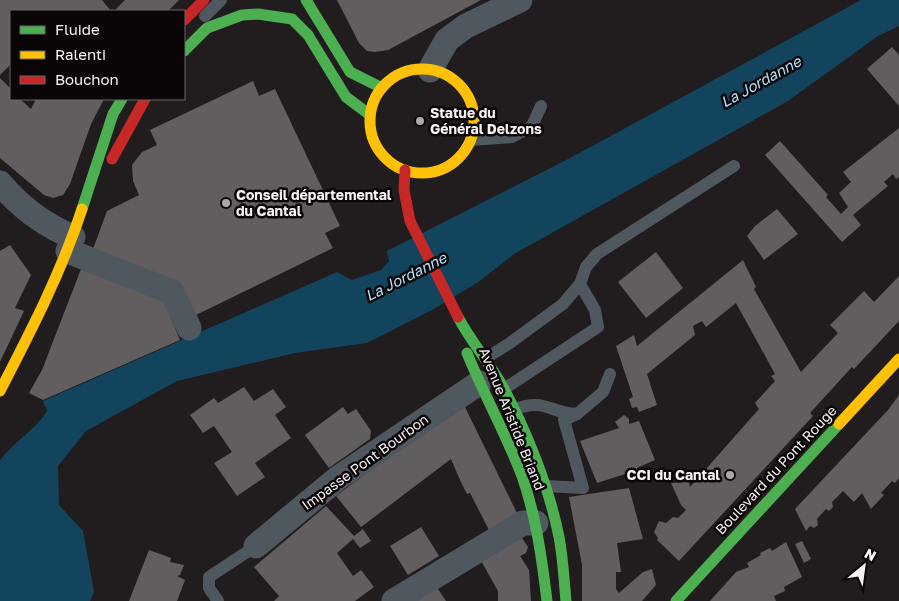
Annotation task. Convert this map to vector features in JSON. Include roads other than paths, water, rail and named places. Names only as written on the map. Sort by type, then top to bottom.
[{"type":"main road","points":[[185,19],[204,0]]},
{"type":"main road","points":[[306,0],[350,72],[382,88]]},
{"type":"main road","points":[[286,6],[292,19],[308,35],[346,97],[370,116]]},
{"type":"main road","points":[[185,50],[207,28],[242,15],[258,14],[292,19]]},
{"type":"main road","points":[[412,70],[430,70],[452,79],[467,95],[473,110],[474,125],[471,140],[463,154],[451,165],[436,171],[420,173],[404,170],[389,162],[378,149],[371,133],[370,116],[374,100],[382,88],[396,76],[412,70]]},
{"type":"main road","points":[[71,244],[113,114],[121,100]]},
{"type":"main road","points":[[0,391],[42,311],[71,244],[117,149],[144,100]]},
{"type":"main road","name":"Avenue Aristide Briand","points":[[404,170],[404,190],[410,221],[468,337],[486,358],[504,389],[546,486],[559,537],[566,601]]},
{"type":"main road","name":"Avenue Aristide Briand","points":[[468,337],[466,352],[514,459],[536,523],[547,601]]},
{"type":"main road","name":"Boulevard du Pont Rouge","points":[[676,601],[899,359]]},
{"type":"main road","points":[[469,360],[504,389]]},
{"type":"main road","points":[[479,383],[513,410]]},
{"type":"main road","points":[[514,459],[546,486]]},
{"type":"main road","points":[[536,523],[548,532],[556,588],[561,601]]},
{"type":"street","points":[[430,70],[447,40],[466,26],[520,0]]},
{"type":"street","points":[[7,192],[71,244],[172,292],[190,328]]},
{"type":"street","name":"Impasse Pont Bourbon","points":[[256,546],[338,478],[479,383]]},
{"type":"street","points":[[394,601],[523,523],[536,523]]},
{"type":"lane","points":[[185,37],[221,0]]},
{"type":"lane","points":[[117,149],[128,109],[133,100]]},
{"type":"lane","points":[[471,140],[512,137],[532,126],[541,106]]},
{"type":"lane","points":[[486,358],[563,304],[580,284],[586,268],[597,254],[734,166]]},
{"type":"lane","points":[[504,389],[598,327],[595,310],[580,284]]},
{"type":"lane","points":[[546,486],[583,488],[564,420],[577,414],[603,392],[610,374]]},
{"type":"lane","points":[[513,410],[529,404],[544,405],[567,413],[577,414]]},
{"type":"lane","points":[[218,601],[209,588],[209,577],[256,546]]},
{"type":"water","name":"La Jordanne","points":[[861,0],[899,0],[899,26],[878,36],[788,101],[514,254],[477,283],[432,310],[367,343],[295,353],[177,381],[86,431],[58,466],[59,505],[83,531],[94,592],[90,601],[0,601],[0,460],[42,418],[47,411],[43,401],[337,272],[352,280],[381,270],[389,261],[387,251],[572,157]]},
{"type":"place","name":"Statue du Général Delzons","points":[[420,121]]},
{"type":"place","name":"Conseil départemental du Cantal","points":[[226,203]]},
{"type":"place","name":"CCI du Cantal","points":[[730,475]]}]
